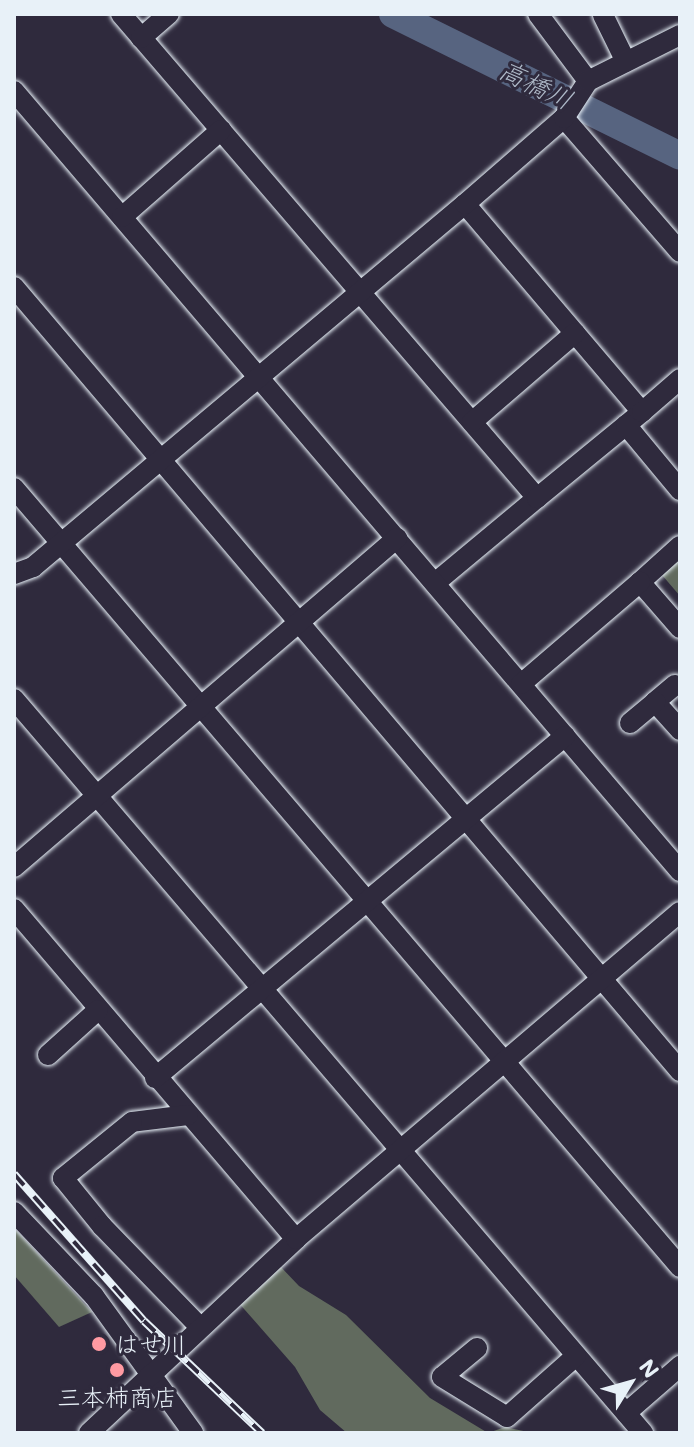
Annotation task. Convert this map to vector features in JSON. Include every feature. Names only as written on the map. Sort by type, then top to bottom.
[{"type":"street","points":[[121,14],[537,498]]},
{"type":"street","points":[[141,38],[169,14]]},
{"type":"street","points":[[538,14],[588,81]]},
{"type":"street","points":[[604,14],[626,62]]},
{"type":"street","points":[[14,574],[33,567],[465,204],[564,118],[588,81],[680,35]]},
{"type":"street","points":[[14,91],[680,871]]},
{"type":"street","points":[[564,118],[680,252]]},
{"type":"street","points":[[122,217],[221,130]]},
{"type":"street","points":[[465,204],[642,412]]},
{"type":"street","points":[[14,287],[680,1071]]},
{"type":"street","points":[[472,422],[575,333]]},
{"type":"street","points":[[435,583],[680,379]]},
{"type":"street","points":[[626,425],[680,490]]},
{"type":"street","points":[[14,488],[680,1267]]},
{"type":"street","points":[[14,867],[397,538]]},
{"type":"street","points":[[521,684],[680,546]]},
{"type":"street","points":[[640,582],[680,628]]},
{"type":"street","points":[[630,723],[678,686]]},
{"type":"street","points":[[14,699],[643,1433]]},
{"type":"street","points":[[655,702],[680,730]]},
{"type":"street","points":[[155,1078],[565,736]]},
{"type":"street","points":[[14,909],[155,1078],[296,1239]]},
{"type":"street","points":[[89,1433],[296,1239],[507,1064],[680,912]]},
{"type":"street","points":[[48,1055],[98,1010]]},
{"type":"street","points":[[188,1115],[132,1122],[63,1178],[102,1226],[200,1327]]},
{"type":"street","points":[[14,1212],[94,1296],[193,1433]]},
{"type":"street","points":[[477,1348],[435,1383],[507,1417],[576,1356]]},
{"type":"street","points":[[626,1413],[680,1366]]},
{"type":"green space","points":[[680,559],[680,596],[662,575]]},
{"type":"green space","points":[[14,1228],[92,1312],[59,1327],[14,1275]]},
{"type":"green space","points":[[279,1265],[299,1286],[346,1315],[430,1398],[488,1433],[347,1433],[320,1410],[295,1367],[237,1301]]},
{"type":"green space","points":[[505,1427],[533,1433],[488,1433]]},
{"type":"waterway","name":"高橋川","points":[[393,14],[680,156]]},
{"type":"railway","points":[[14,1174],[144,1321],[262,1433]]},
{"type":"place","name":"はせ川","points":[[99,1344]]},
{"type":"place","name":"三本柿商店","points":[[117,1370]]}]
